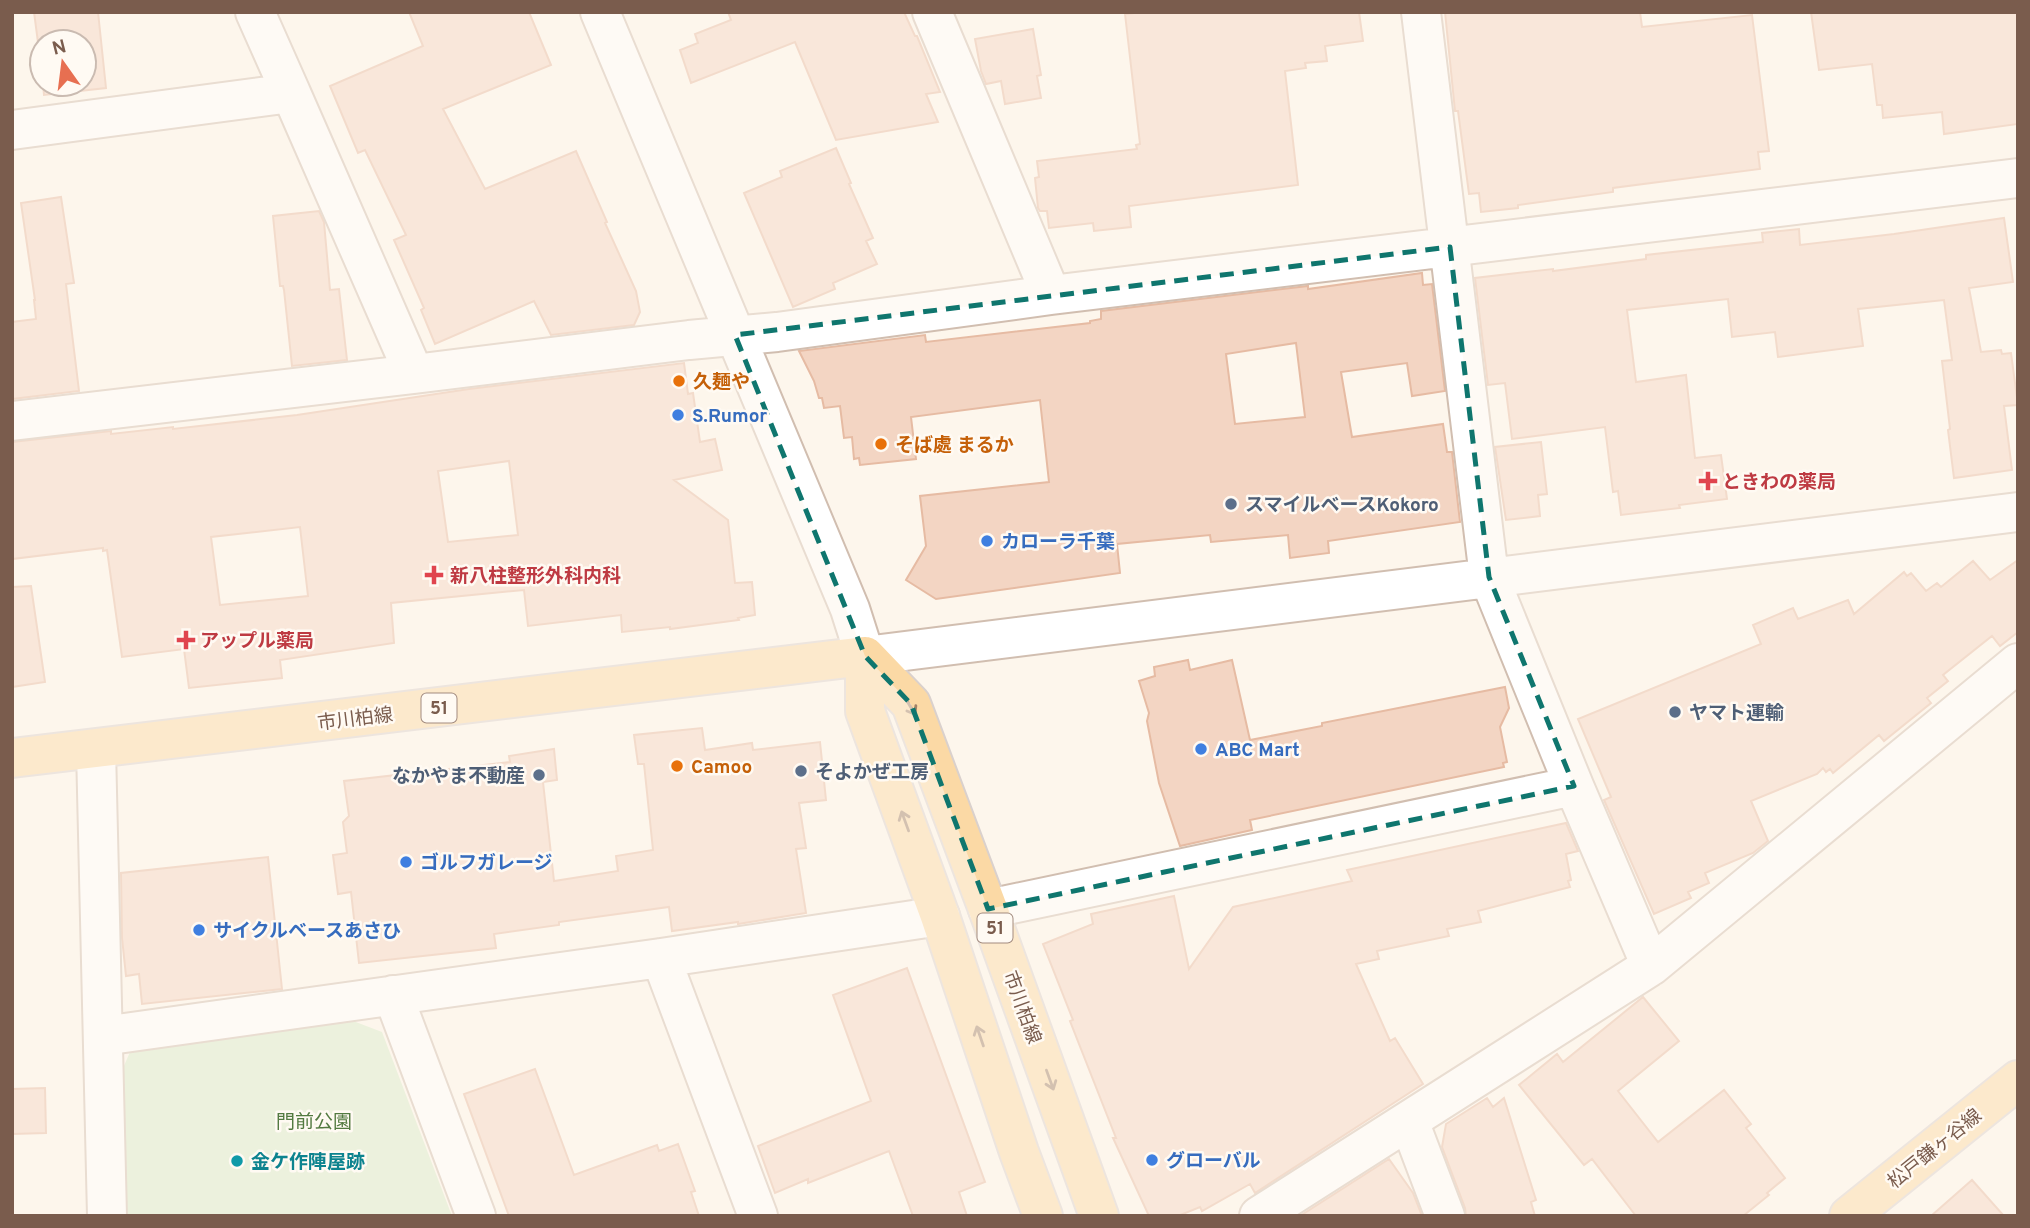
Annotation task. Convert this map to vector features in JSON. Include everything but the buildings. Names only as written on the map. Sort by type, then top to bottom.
[{"type":"main road","name":"市川柏線","points":[[12,758],[865,656],[912,704],[1099,1216]]},
{"type":"main road","name":"51","points":[[865,656],[865,711],[940,916],[1043,1216]]},
{"type":"main road","name":"松戸鎌ヶ谷線","points":[[1849,1216],[2018,1080]]},
{"type":"street","points":[[255,12],[414,374]]},
{"type":"street","points":[[600,12],[850,609],[865,656],[2018,512]]},
{"type":"street","points":[[932,12],[1051,295]]},
{"type":"street","points":[[1421,12],[1489,577],[1651,967]]},
{"type":"street","points":[[12,130],[291,93]]},
{"type":"street","points":[[12,421],[777,332],[1051,295],[2018,178]]},
{"type":"street","points":[[1259,1216],[1651,967],[2018,663]]},
{"type":"street","points":[[96,749],[107,1216]]},
{"type":"street","points":[[988,909],[1574,786]]},
{"type":"street","points":[[103,1036],[662,958],[940,916]]},
{"type":"street","points":[[662,958],[758,1216]]},
{"type":"street","points":[[393,995],[477,1216]]},
{"type":"street","points":[[1409,1121],[1445,1216]]},
{"type":"highlighted area","points":[[1450,247],[1489,577],[1574,786],[988,909],[911,704],[865,656],[735,335]]},
{"type":"green space","name":"門前公園","points":[[348,1019],[382,1032],[452,1216],[123,1216],[123,1068],[130,1052]]},
{"type":"place","name":"久麺や","points":[[679,381]]},
{"type":"place","name":"S.Rumor","points":[[678,415]]},
{"type":"place","name":"そば處 まるか","points":[[881,444]]},
{"type":"place","name":"ときわの薬局","points":[[1708,481]]},
{"type":"place","name":"スマイルベースKokoro","points":[[1231,504]]},
{"type":"place","name":"カローラ千葉","points":[[987,541]]},
{"type":"place","name":"新八柱整形外科内科","points":[[434,575]]},
{"type":"place","name":"アップル薬局","points":[[186,640]]},
{"type":"place","name":"ヤマト運輸","points":[[1675,712]]},
{"type":"place","name":"ABC Mart","points":[[1201,749]]},
{"type":"place","name":"Camoo","points":[[677,766]]},
{"type":"place","name":"そよかぜ工房","points":[[801,771]]},
{"type":"place","name":"なかやま不動産","points":[[539,775]]},
{"type":"place","name":"ゴルフガレージ","points":[[406,862]]},
{"type":"place","name":"サイクルベースあさひ","points":[[199,930]]},
{"type":"place","name":"グローバル","points":[[1152,1160]]},
{"type":"place","name":"金ケ作陣屋跡","points":[[237,1161]]}]
